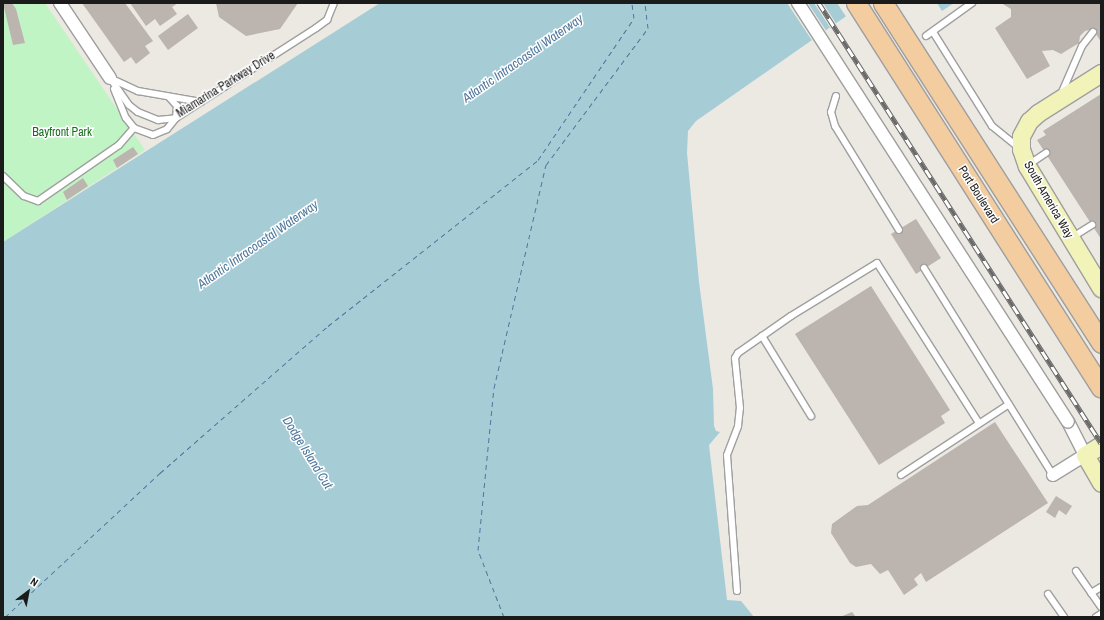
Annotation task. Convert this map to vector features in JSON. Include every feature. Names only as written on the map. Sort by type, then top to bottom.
[{"type":"main road","name":"Port Boulevard","points":[[856,3],[1101,388]]},
{"type":"main road","name":"Port Boulevard","points":[[883,3],[1101,343]]},
{"type":"street","name":"Miamarina Parkway Drive","points":[[60,3],[110,78]]},
{"type":"street","points":[[798,3],[1068,422],[1101,483]]},
{"type":"street","name":"South America Way","points":[[1101,73],[1029,121],[1021,136],[1021,149],[1026,166],[1101,288]]},
{"type":"street","points":[[1053,475],[1101,445]]},
{"type":"lane","name":"Miamarina Parkway Drive","points":[[110,78],[129,105],[138,112],[158,120],[176,118],[327,20],[334,3]]},
{"type":"lane","points":[[926,36],[972,3]]},
{"type":"lane","points":[[933,32],[992,126],[1021,149]]},
{"type":"lane","points":[[1060,99],[1082,46],[1093,32]]},
{"type":"lane","points":[[110,78],[126,118],[134,128],[143,133],[159,133],[167,129],[176,118],[177,106],[169,97]]},
{"type":"lane","points":[[110,78],[138,91],[201,102]]},
{"type":"lane","points":[[836,96],[831,112],[835,126],[899,230]]},
{"type":"lane","points":[[3,176],[5,183],[24,196],[38,201],[119,144],[134,128]]},
{"type":"lane","points":[[1026,166],[1046,153]]},
{"type":"lane","points":[[1069,238],[1092,225]]},
{"type":"lane","points":[[737,591],[727,455],[738,426],[740,408],[734,363],[738,353],[762,336],[877,263],[979,423]]},
{"type":"lane","points":[[924,268],[1053,475]]},
{"type":"lane","points":[[762,336],[811,416]]},
{"type":"lane","points":[[901,475],[1009,404]]},
{"type":"lane","points":[[1076,571],[1101,607]]},
{"type":"lane","points":[[1091,593],[1101,587]]},
{"type":"lane","points":[[1048,594],[1064,617]]},
{"type":"lane","points":[[1096,617],[1101,614]]},
{"type":"green space","name":"Bayfront Park","points":[[3,3],[45,3],[145,150],[3,242]]},
{"type":"water","points":[[380,3],[865,3],[696,121],[688,131],[687,153],[699,282],[713,389],[714,426],[716,431],[720,432],[709,445],[727,600],[741,601],[754,617],[3,617],[3,242]]},
{"type":"water","points":[[937,3],[954,3],[942,11]]},
{"type":"pier","points":[[787,3],[808,3],[827,32],[813,42]]},
{"type":"pier","points":[[814,3],[823,3],[837,25],[831,29]]},
{"type":"pier","points":[[837,3],[867,3],[847,18]]},
{"type":"building","points":[[3,3],[12,3],[16,9],[25,43],[13,45]]},
{"type":"building","points":[[82,3],[125,3],[153,41],[145,46],[150,53],[136,64],[131,57],[124,62]]},
{"type":"building","points":[[130,3],[178,3],[172,7],[177,14],[160,26],[155,19],[146,26]]},
{"type":"building","points":[[216,3],[298,3],[280,29],[246,36],[219,17]]},
{"type":"building","points":[[1001,3],[1101,3],[1101,42],[1093,29],[1085,31],[1080,36],[1079,43],[1061,54],[1053,50],[1042,51],[1050,66],[1027,79],[995,28],[1011,17],[1011,9]]},
{"type":"building","points":[[188,14],[198,28],[168,50],[158,36]]},
{"type":"building","points":[[1101,94],[1101,239],[1037,140],[1046,135],[1043,131]]},
{"type":"building","points":[[133,147],[138,154],[117,168],[113,160]]},
{"type":"building","points":[[83,178],[88,186],[67,200],[63,192]]},
{"type":"building","points":[[916,219],[941,258],[916,274],[891,234]]},
{"type":"building","points":[[871,286],[950,410],[941,416],[945,423],[879,465],[795,334]]},
{"type":"building","points":[[995,422],[1048,503],[926,582],[921,573],[914,579],[918,585],[904,595],[888,570],[880,574],[871,564],[856,567],[850,563],[831,533],[832,524],[857,506],[868,505]]},
{"type":"building","points":[[1056,496],[1072,506],[1066,515],[1059,510],[1055,518],[1046,512]]},
{"type":"building","points":[[852,612],[856,617],[840,617]]},
{"type":"ferry route","points":[[5,617],[160,473],[328,326],[538,160],[634,18],[632,3]]},
{"type":"ferry route","points":[[504,617],[478,550],[494,388],[546,165],[648,28],[645,3]]},
{"type":"railway","points":[[819,3],[1101,443]]},
{"type":"water label","name":"Atlantic Intracoastal Waterway","points":[[523,59]]},
{"type":"water label","name":"Atlantic Intracoastal Waterway","points":[[258,245]]},
{"type":"water label","name":"Dodge Island Cut","points":[[307,453]]}]
